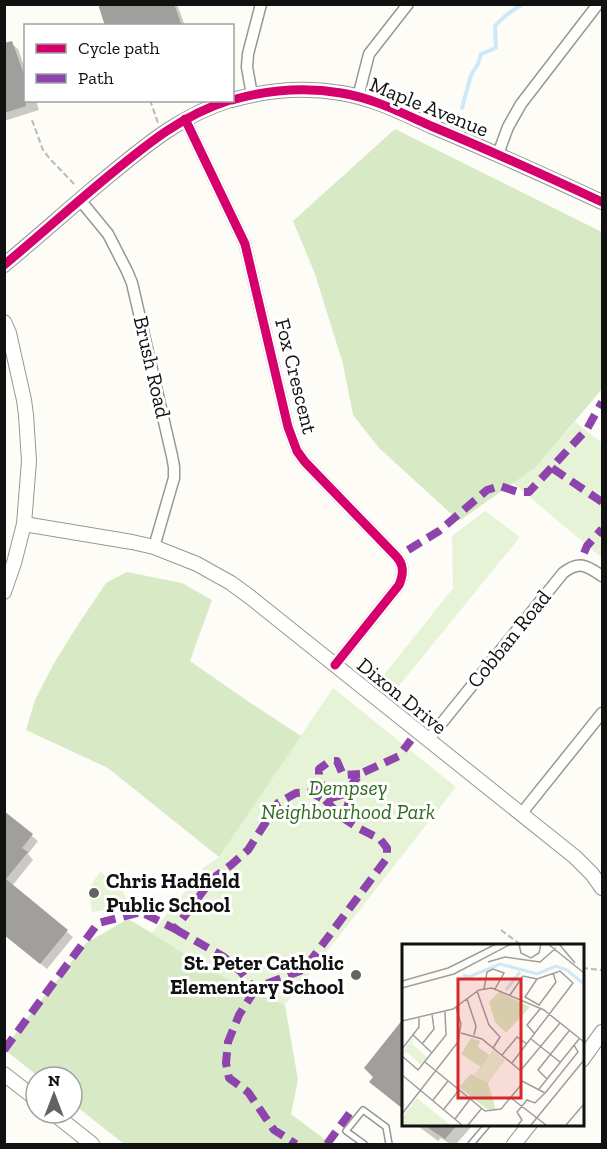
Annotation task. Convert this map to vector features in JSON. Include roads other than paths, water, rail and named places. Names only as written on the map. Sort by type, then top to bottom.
[{"type":"street","points":[[252,95],[248,54],[261,4]]},
{"type":"street","points":[[358,97],[369,54],[408,4]]},
{"type":"street","points":[[498,154],[508,127],[521,104],[598,4]]},
{"type":"street","name":"Maple Avenue","points":[[234,99],[282,91],[316,90],[370,100],[498,154],[603,202]]},
{"type":"street","name":"Maple Avenue","points":[[4,265],[155,139],[200,111],[225,102]]},
{"type":"street","name":"Fox Crescent","points":[[185,119],[245,244],[288,427],[297,451],[402,565],[403,572],[399,585],[335,665]]},
{"type":"street","name":"Brush Road","points":[[80,200],[108,234],[132,283],[172,456],[174,478],[154,547]]},
{"type":"street","points":[[4,322],[9,333],[20,380],[26,416],[29,462],[24,524],[4,592]]},
{"type":"street","name":"Dixon Drive","points":[[24,524],[154,547],[197,564],[231,583],[521,814],[574,857],[601,883]]},
{"type":"street","name":"Cobban Road","points":[[428,740],[563,573],[570,567],[578,565],[586,566],[603,576]]},
{"type":"street","points":[[521,814],[603,713]]},
{"type":"street","points":[[583,1059],[603,1032]]},
{"type":"street","points":[[6,1078],[24,1091]]},
{"type":"street","points":[[68,1125],[92,1144]]},
{"type":"street","points":[[514,1144],[529,1125]]},
{"type":"lane","points":[[364,1144],[346,1131],[363,1110],[386,1127],[389,1144]]},
{"type":"lane","points":[[471,1144],[487,1125]]},
{"type":"waterway","points":[[462,108],[471,75],[481,54],[496,48],[495,26],[523,4]]},
{"type":"place","name":"Chris Hadfield Public School","points":[[94,893]]},
{"type":"place","name":"St. Peter Catholic Elementary School","points":[[356,975]]},
{"type":"park label","name":"Dempsey Neighbourhood Park","points":[[348,800]]}]
